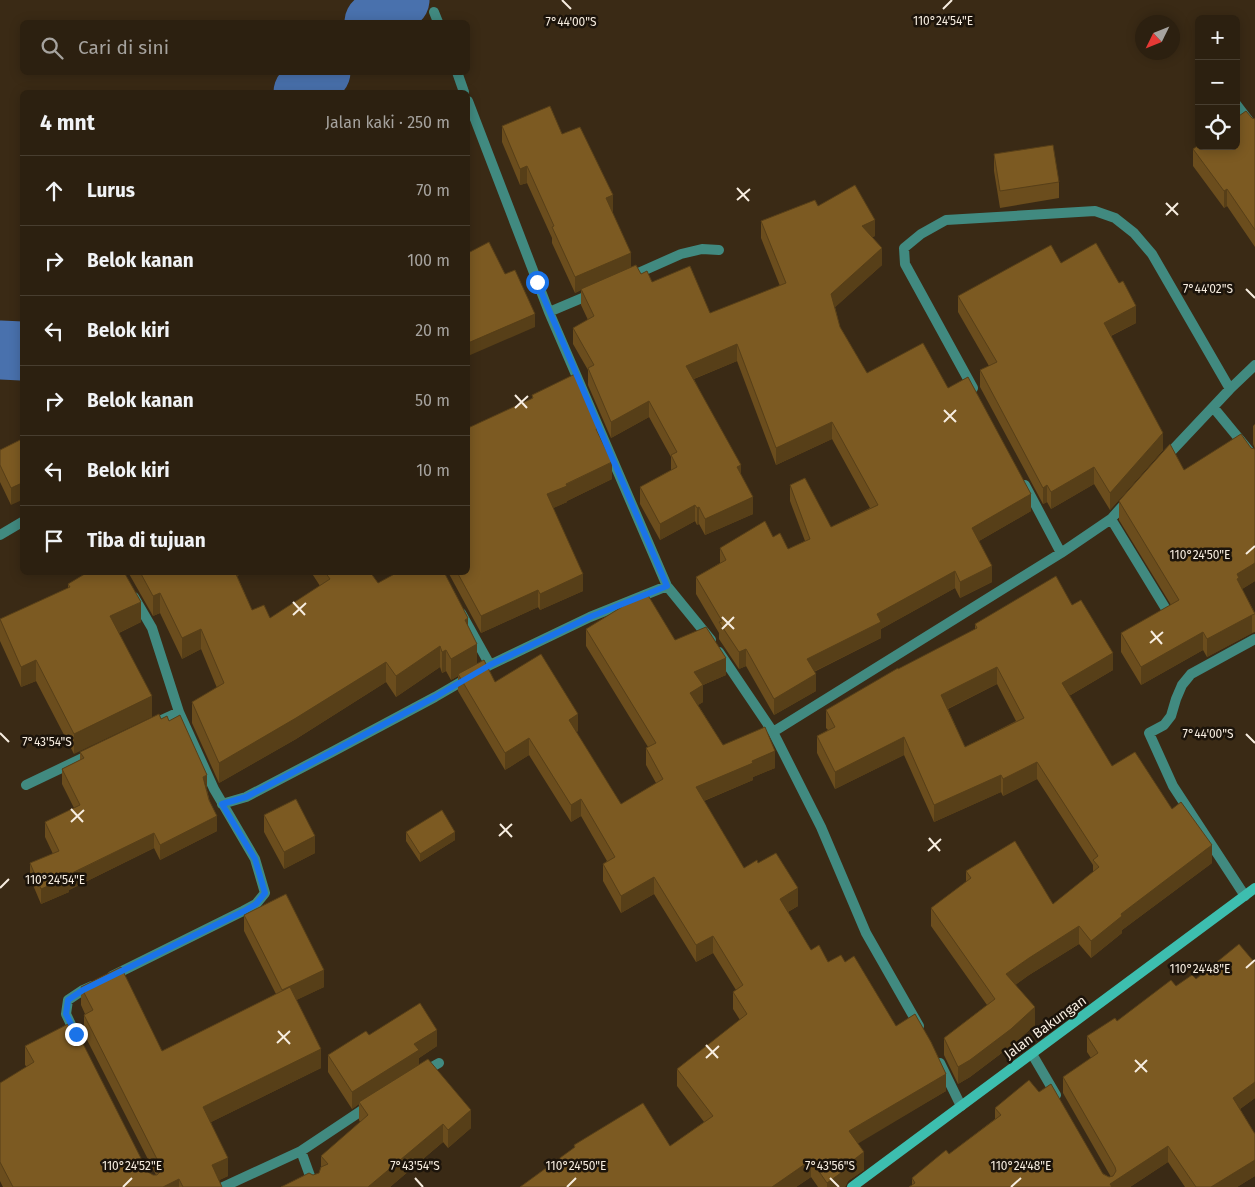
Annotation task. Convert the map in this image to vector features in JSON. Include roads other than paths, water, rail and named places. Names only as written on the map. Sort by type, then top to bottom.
[{"type":"main road","name":"Jalan Bakungan","points":[[852,1187],[1255,888]]},
{"type":"street","points":[[434,12],[437,20]]},
{"type":"street","points":[[458,75],[463,90]]},
{"type":"street","points":[[1237,105],[1255,129]]},
{"type":"street","points":[[470,106],[549,312],[667,586],[707,634],[772,732],[821,827],[866,933],[922,1031]]},
{"type":"street","points":[[977,396],[905,264],[904,248],[921,234],[946,220],[1094,211],[1115,218],[1134,233],[1152,254],[1230,389]]},
{"type":"street","points":[[549,312],[681,254],[702,249],[718,250]]},
{"type":"street","points":[[1156,468],[1255,365]]},
{"type":"street","points":[[1213,407],[1250,452],[1255,461]]},
{"type":"street","points":[[1019,474],[1061,553]]},
{"type":"street","points":[[772,732],[1061,553],[1111,519],[1137,489]]},
{"type":"street","points":[[1111,519],[1169,614]]},
{"type":"street","points":[[0,535],[20,523]]},
{"type":"street","points":[[80,1042],[66,1014],[68,1000],[83,990],[244,911],[256,904],[265,893],[255,859],[222,804],[179,712],[152,628],[128,585]]},
{"type":"street","points":[[222,804],[246,797],[435,697],[490,665],[590,617],[667,586]]},
{"type":"street","points":[[458,606],[490,665]]},
{"type":"street","points":[[1246,896],[1173,786],[1149,733],[1164,725],[1171,716],[1182,685],[1191,674],[1255,639]]},
{"type":"street","points":[[145,728],[179,712]]},
{"type":"street","points":[[26,785],[102,748]]},
{"type":"street","points":[[1032,1054],[1061,1104]]},
{"type":"street","points":[[936,1056],[961,1106]]},
{"type":"street","points":[[415,1078],[439,1063]]},
{"type":"street","points":[[223,1187],[301,1151],[382,1098]]},
{"type":"street","points":[[301,1151],[314,1187]]},
{"type":"waterway","points":[[376,20],[400,0]]},
{"type":"waterway","points":[[305,90],[318,75]]},
{"type":"waterway","points":[[0,350],[20,351]]}]
